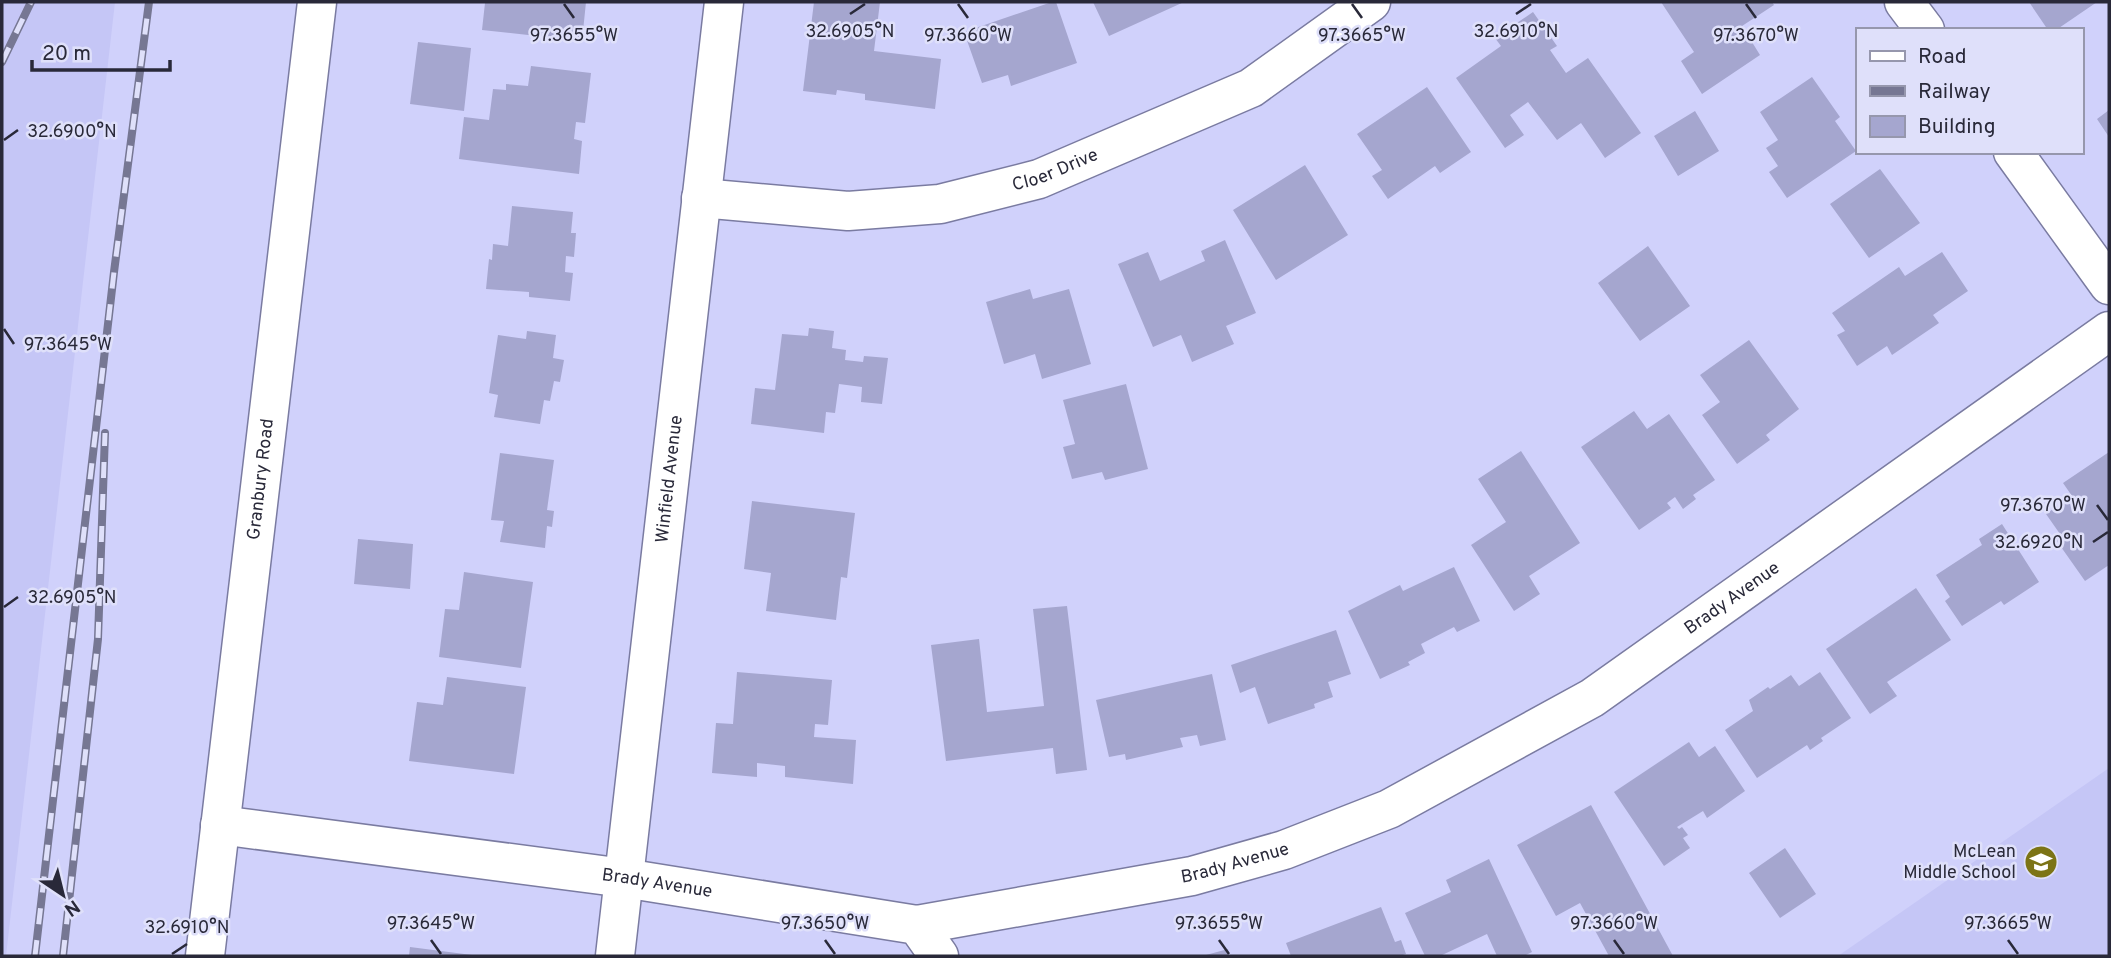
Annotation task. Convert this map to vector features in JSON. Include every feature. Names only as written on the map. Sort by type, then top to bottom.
[{"type":"street","name":"Granbury Road","points":[[205,956],[317,2]]},
{"type":"street","name":"Winfield Avenue","points":[[615,956],[724,2]]},
{"type":"street","name":"Cloer Drive","points":[[701,198],[848,211],[940,204],[1040,179],[1251,88],[1371,2]]},
{"type":"street","points":[[1904,2],[1923,28]]},
{"type":"street","points":[[2014,154],[2109,285]]},
{"type":"street","name":"Brady Avenue","points":[[220,825],[624,878],[917,925],[1192,876],[1284,850],[1389,809],[1592,698],[2109,331]]},
{"type":"street","points":[[917,925],[939,956]]},
{"type":"shaded area","points":[[2,2],[115,2],[6,956],[2,956]]},
{"type":"shaded area","name":"McLean Middle School","points":[[2109,768],[2109,956],[1838,956]]},
{"type":"building","points":[[586,2],[582,41],[482,30],[485,3]]},
{"type":"building","points":[[814,2],[880,2],[874,51],[941,59],[935,109],[865,100],[865,94],[837,90],[836,95],[803,91]]},
{"type":"building","points":[[1056,2],[1077,63],[1011,86],[1008,75],[982,83],[964,32]]},
{"type":"building","points":[[1093,2],[1184,2],[1109,36]]},
{"type":"building","points":[[1661,2],[1772,2],[1774,5],[1742,26],[1760,55],[1702,94],[1681,61],[1694,52]]},
{"type":"building","points":[[2029,2],[2097,2],[2059,28],[2047,28]]},
{"type":"building","points":[[1533,12],[1557,46],[1550,50],[1566,73],[1588,58],[1641,133],[1605,158],[1581,123],[1557,140],[1528,102],[1510,115],[1524,135],[1505,148],[1456,78],[1501,46],[1495,38]]},
{"type":"building","points":[[418,42],[471,48],[464,111],[410,104]]},
{"type":"building","points":[[531,66],[591,73],[585,123],[576,122],[574,139],[582,141],[579,174],[459,159],[464,117],[489,120],[493,89],[506,90],[506,84],[528,86]]},
{"type":"building","points":[[1812,77],[1840,117],[1835,121],[1856,151],[1787,198],[1769,172],[1778,166],[1766,148],[1778,140],[1760,112]]},
{"type":"building","points":[[1427,87],[1471,152],[1440,173],[1435,166],[1388,199],[1372,176],[1382,170],[1357,134]]},
{"type":"building","points":[[2109,110],[2109,137],[2097,119]]},
{"type":"building","points":[[1695,111],[1719,151],[1678,176],[1654,136]]},
{"type":"building","points":[[1305,165],[1348,235],[1276,280],[1233,210]]},
{"type":"building","points":[[1880,169],[1920,223],[1869,258],[1830,204]]},
{"type":"building","points":[[512,206],[573,212],[571,233],[576,233],[574,257],[566,256],[565,272],[573,273],[570,301],[529,297],[529,292],[486,289],[493,244],[508,246]]},
{"type":"building","points":[[1225,240],[1256,313],[1226,326],[1234,344],[1192,362],[1181,335],[1153,347],[1118,264],[1148,252],[1160,281],[1205,261],[1201,251]]},
{"type":"building","points":[[1648,246],[1690,306],[1640,341],[1598,283]]},
{"type":"building","points":[[1942,252],[1968,291],[1933,315],[1939,323],[1892,355],[1887,346],[1857,366],[1837,335],[1845,331],[1832,313],[1899,267],[1905,276]]},
{"type":"building","points":[[1030,289],[1033,299],[1069,289],[1091,364],[1042,379],[1035,354],[1004,364],[986,302]]},
{"type":"building","points":[[809,328],[834,331],[832,348],[846,350],[845,360],[863,362],[864,356],[888,358],[882,404],[861,402],[862,387],[839,384],[835,413],[826,412],[824,433],[751,424],[755,388],[775,390],[782,334],[808,336]]},
{"type":"building","points":[[527,331],[556,335],[553,358],[564,360],[560,382],[554,381],[550,401],[544,400],[540,424],[494,417],[498,395],[489,393],[498,335],[526,339]]},
{"type":"building","points":[[1749,340],[1799,409],[1766,435],[1770,440],[1737,464],[1702,415],[1720,402],[1700,375]]},
{"type":"building","points":[[1126,384],[1148,469],[1105,480],[1102,472],[1072,479],[1063,447],[1075,444],[1063,400]]},
{"type":"building","points":[[1634,411],[1647,429],[1669,414],[1715,480],[1693,495],[1696,499],[1683,509],[1675,497],[1667,503],[1671,508],[1639,530],[1581,447]]},
{"type":"building","points":[[1521,451],[1580,543],[1529,576],[1540,594],[1514,611],[1471,545],[1506,522],[1478,479]]},
{"type":"building","points":[[2109,452],[2109,565],[2085,581],[2054,537],[2060,534],[2046,514],[2072,496],[2063,483]]},
{"type":"building","points":[[500,453],[554,460],[547,510],[554,511],[552,527],[547,526],[545,548],[500,542],[504,521],[491,520]]},
{"type":"building","points":[[752,501],[855,513],[847,578],[841,577],[836,620],[766,611],[771,573],[744,569]]},
{"type":"building","points":[[2002,524],[2039,582],[2004,605],[2001,601],[1962,626],[1945,601],[1950,597],[1936,575],[1982,545],[1979,539]]},
{"type":"building","points":[[358,539],[413,544],[410,589],[354,584]]},
{"type":"building","points":[[1454,567],[1480,621],[1457,632],[1454,627],[1421,644],[1425,653],[1408,662],[1410,665],[1380,679],[1348,611],[1400,585],[1403,591]]},
{"type":"building","points":[[464,572],[533,582],[521,668],[439,657],[445,609],[459,610]]},
{"type":"building","points":[[1916,588],[1951,640],[1887,682],[1897,696],[1870,714],[1826,649]]},
{"type":"building","points":[[1067,606],[1087,770],[1056,774],[1053,748],[946,761],[931,645],[979,639],[987,712],[1044,706],[1033,609]]},
{"type":"building","points":[[1336,630],[1351,674],[1328,682],[1333,697],[1314,704],[1315,708],[1268,724],[1255,687],[1240,693],[1231,665]]},
{"type":"building","points":[[737,672],[832,680],[828,725],[815,724],[814,737],[856,740],[853,784],[785,777],[785,766],[757,763],[757,777],[712,773],[716,723],[733,724]]},
{"type":"building","points":[[1820,672],[1851,718],[1821,738],[1823,741],[1810,750],[1807,745],[1757,778],[1725,730],[1753,711],[1749,700],[1768,687],[1770,689],[1791,675],[1799,686]]},
{"type":"building","points":[[1212,674],[1226,740],[1200,746],[1197,735],[1180,738],[1183,747],[1126,760],[1125,754],[1109,757],[1096,700]]},
{"type":"building","points":[[447,677],[526,687],[514,774],[409,761],[417,702],[443,705]]},
{"type":"building","points":[[1689,742],[1699,757],[1715,746],[1745,791],[1707,818],[1703,811],[1677,827],[1682,827],[1688,835],[1683,838],[1690,848],[1664,866],[1614,792]]},
{"type":"building","points":[[1591,805],[1673,956],[1609,956],[1580,903],[1556,916],[1517,845]]},
{"type":"building","points":[[1785,848],[1816,894],[1780,918],[1749,873]]},
{"type":"building","points":[[1489,859],[1532,952],[1524,956],[1497,956],[1487,934],[1440,956],[1425,956],[1405,913],[1451,892],[1446,880]]},
{"type":"building","points":[[1381,907],[1395,942],[1401,940],[1406,954],[1291,956],[1286,943]]},
{"type":"building","points":[[410,947],[472,955],[472,956],[409,956]]},
{"type":"building","points":[[1228,949],[1229,956],[1206,956],[1206,955]]},
{"type":"railway","points":[[2,62],[31,2]]},
{"type":"railway","points":[[35,956],[114,272],[149,2]]},
{"type":"railway","points":[[63,956],[98,639],[105,433]]},
{"type":"place","name":"McLean Middle School","points":[[2041,862]]}]
